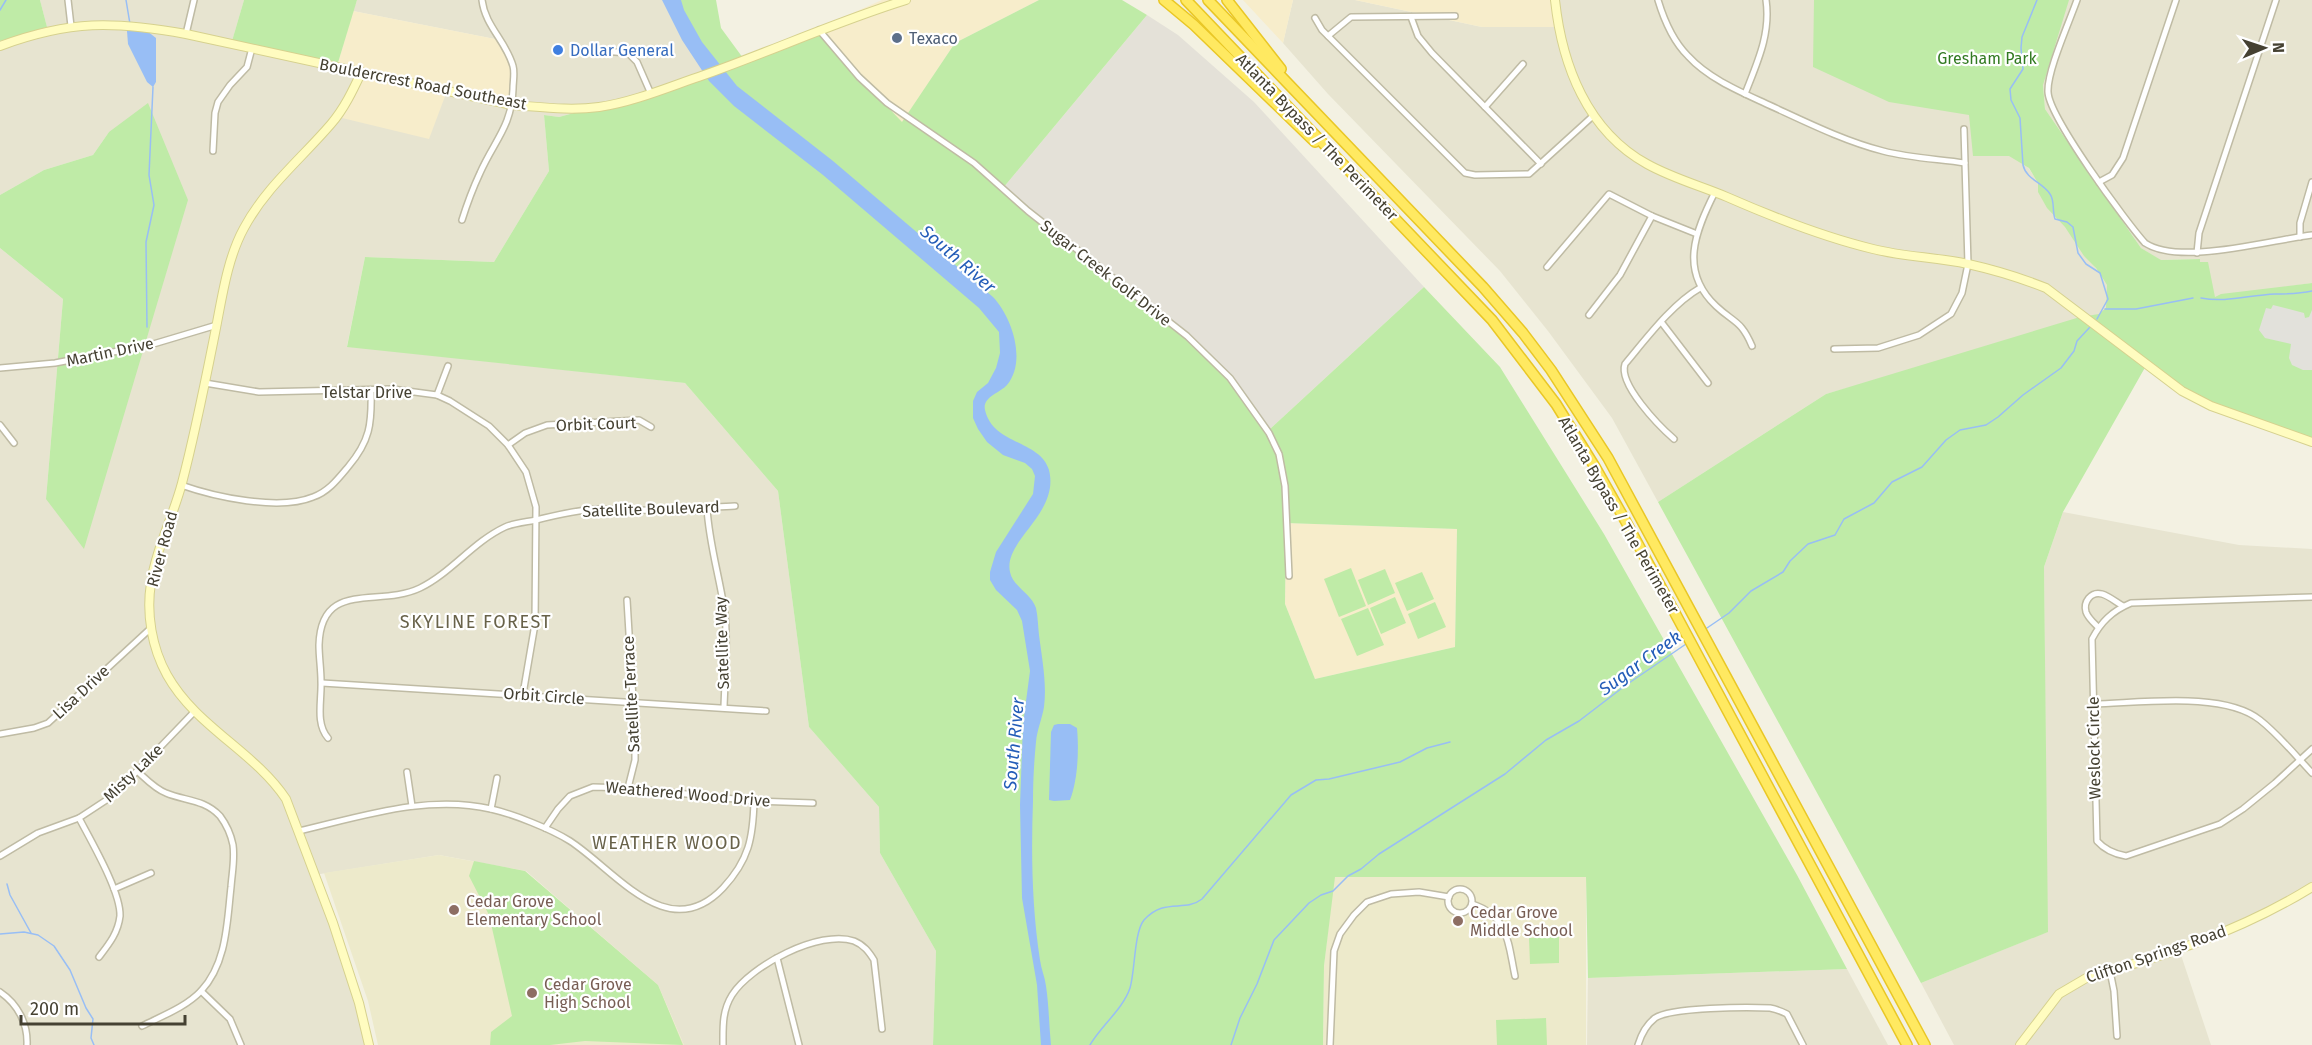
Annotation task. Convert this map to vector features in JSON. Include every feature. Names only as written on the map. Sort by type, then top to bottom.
[{"type":"highway","points":[[1164,0],[1194,25],[1296,126],[1366,189]]},
{"type":"highway","name":"Atlanta Bypass / The Perimeter","points":[[1186,0],[1492,320],[1527,364],[1572,428],[1625,520],[1907,1045]]},
{"type":"highway","name":"Atlanta Bypass / The Perimeter","points":[[1208,0],[1483,287],[1523,333],[1562,385],[1590,428],[1637,511],[1925,1045]]},
{"type":"highway","points":[[1227,0],[1310,106]]},
{"type":"street","points":[[68,0],[72,26]]},
{"type":"street","points":[[186,34],[194,0]]},
{"type":"street","points":[[462,220],[480,172],[509,118],[512,105],[512,64],[506,50],[490,26],[483,11],[482,0]]},
{"type":"street","name":"Bouldercrest Road Southeast","points":[[0,46],[40,33],[72,26],[121,25],[186,34],[512,105],[565,109],[600,107],[651,94],[746,61],[819,30],[906,0]]},
{"type":"street","points":[[1555,0],[1559,31],[1567,63],[1580,93],[1594,115],[1620,144],[1648,165],[1782,220],[1844,241],[1876,250],[1968,264],[2024,279],[2046,288],[2182,392],[2204,403],[2312,442]]},
{"type":"street","points":[[1658,0],[1671,32],[1688,57],[1707,74],[1827,131],[1874,148],[1898,155],[1965,163]]},
{"type":"street","points":[[1745,94],[1764,45],[1767,25],[1766,0]]},
{"type":"street","points":[[2077,0],[2048,81],[2048,94],[2058,118],[2099,182],[2145,243],[2153,249],[2169,253],[2197,253],[2312,236]]},
{"type":"street","points":[[2099,182],[2112,175],[2123,158],[2176,0]]},
{"type":"street","points":[[2197,253],[2199,233],[2276,0]]},
{"type":"street","points":[[1328,36],[1351,17],[1455,16]]},
{"type":"street","points":[[1411,17],[1418,36],[1432,53],[1542,164]]},
{"type":"street","points":[[1316,18],[1328,36],[1465,173],[1475,175],[1529,174],[1594,115]]},
{"type":"street","name":"Sugar Creek Golf Drive","points":[[819,30],[859,77],[887,103],[974,163],[1028,211],[1187,336],[1230,378],[1269,433],[1279,454],[1285,486],[1289,576]]},
{"type":"street","points":[[213,152],[215,113],[218,102],[230,85],[247,68],[252,48]]},
{"type":"street","points":[[602,51],[617,50],[628,53],[637,62],[651,94]]},
{"type":"street","points":[[1485,107],[1523,64]]},
{"type":"street","name":"River Road","points":[[361,73],[332,123],[285,171],[253,211],[231,256],[181,485],[151,583],[150,628],[167,675],[195,711],[261,769],[276,784],[286,800],[337,934],[359,1003],[369,1045]]},
{"type":"street","points":[[1834,348],[1871,350],[1919,335],[1951,314],[1962,293],[1968,264],[1964,129]]},
{"type":"street","points":[[2301,237],[2300,223],[2312,182]]},
{"type":"street","points":[[1715,192],[1697,234],[1693,265],[1700,288],[1719,309],[1739,323],[1752,346]]},
{"type":"street","points":[[1547,267],[1609,194],[1652,216],[1697,234]]},
{"type":"street","points":[[1589,315],[1620,275],[1652,216]]},
{"type":"street","points":[[1674,439],[1652,418],[1623,374],[1625,364],[1691,293],[1700,288]]},
{"type":"street","points":[[1662,323],[1708,383]]},
{"type":"street","name":"Martin Drive","points":[[0,368],[55,363],[150,345],[217,325]]},
{"type":"street","points":[[437,395],[448,366]]},
{"type":"street","name":"Telstar Drive","points":[[205,383],[259,392],[415,391],[437,395],[450,401],[489,426],[519,458],[533,490],[537,520],[535,624],[523,694]]},
{"type":"street","points":[[181,485],[219,497],[284,503],[315,497],[338,479],[365,443],[370,429],[371,390]]},
{"type":"street","name":"Orbit Court","points":[[508,445],[525,433],[547,425],[639,420],[651,427]]},
{"type":"street","points":[[0,425],[14,443]]},
{"type":"street","name":"Satellite Boulevard","points":[[328,738],[323,732],[321,722],[322,683],[319,644],[324,620],[334,606],[349,600],[396,597],[417,589],[432,582],[487,538],[506,527],[598,509],[735,506]]},
{"type":"street","name":"Satellite Way","points":[[707,507],[708,529],[725,616],[724,707]]},
{"type":"street","points":[[2123,606],[2097,593],[2089,598],[2085,606],[2086,612],[2098,627],[2109,615],[2123,606],[2143,602],[2312,597]]},
{"type":"street","name":"Satellite Terrace","points":[[627,600],[635,760],[628,788]]},
{"type":"street","name":"Weslock Circle","points":[[2098,627],[2092,639],[2097,841],[2103,848],[2126,856],[2220,824],[2243,809],[2312,748]]},
{"type":"street","name":"Lisa Drive","points":[[0,734],[48,723],[150,628]]},
{"type":"street","name":"Orbit Circle","points":[[322,683],[766,711]]},
{"type":"street","points":[[2094,704],[2211,702],[2235,706],[2260,720],[2312,773]]},
{"type":"street","name":"Misty Lake","points":[[0,856],[38,833],[80,818],[114,795],[195,711]]},
{"type":"street","points":[[137,771],[165,793],[192,799],[211,808],[223,821],[233,845],[223,947],[216,968],[201,991],[180,1006],[142,1026]]},
{"type":"street","points":[[407,772],[412,806]]},
{"type":"street","points":[[491,809],[496,778]]},
{"type":"street","name":"Weathered Wood Drive","points":[[545,828],[570,796],[592,787],[628,788],[754,801],[813,803]]},
{"type":"street","points":[[298,831],[412,806],[450,804],[491,809],[545,828],[570,841],[623,883],[660,907],[678,910],[705,904],[737,873],[744,861],[752,835],[754,801]]},
{"type":"street","points":[[80,818],[114,889],[119,905],[118,924],[112,940],[99,957]]},
{"type":"street","points":[[114,889],[151,873]]},
{"type":"street","name":"Clifton Springs Road","points":[[2020,1045],[2060,994],[2088,977],[2226,931],[2269,912],[2312,887]]},
{"type":"street","points":[[1457,889],[1465,890],[1471,894],[1472,904],[1466,911],[1458,912],[1452,908],[1449,897],[1457,889]]},
{"type":"street","points":[[1330,1045],[1334,951],[1340,934],[1354,915],[1367,902],[1390,894],[1419,892],[1449,897]]},
{"type":"street","points":[[1472,904],[1483,908],[1497,918],[1504,931],[1515,976]]},
{"type":"street","points":[[723,1045],[724,1014],[733,994],[759,970],[777,958],[817,940],[843,939],[864,946],[874,960],[882,1029]]},
{"type":"street","points":[[777,958],[799,1045]]},
{"type":"street","points":[[2110,971],[2117,1036]]},
{"type":"street","points":[[201,991],[230,1019],[241,1045]]},
{"type":"street","points":[[0,992],[16,1007],[25,1024],[27,1045]]},
{"type":"street","points":[[1638,1045],[1647,1026],[1665,1014],[1771,1008],[1787,1014],[1803,1045]]},
{"type":"shaded area","points":[[40,0],[244,0],[232,41],[447,91],[500,40],[353,11],[357,0],[671,0],[707,77],[559,117],[544,115],[549,171],[494,262],[365,257],[347,346],[685,383],[778,491],[809,727],[879,807],[880,853],[936,951],[933,1045],[684,1045],[658,985],[526,871],[439,855],[314,875],[348,969],[366,1045],[0,1045],[0,248],[63,299],[46,499],[109,132],[93,155],[44,170],[0,195],[0,41],[47,27]]},
{"type":"shaded area","points":[[882,0],[1039,0],[955,43],[902,123],[814,30]]},
{"type":"shaded area","points":[[1243,0],[1293,0],[1283,43]]},
{"type":"shaded area","points":[[1293,0],[1355,0],[1482,27],[1557,0],[1830,0],[1987,106],[2124,310],[1826,394],[1658,502],[1612,418],[1548,331],[1500,271],[1328,94],[1283,43]]},
{"type":"shaded area","points":[[1355,0],[1557,0],[1558,27],[1482,27]]},
{"type":"shaded area","points":[[2030,0],[2312,0],[2312,283],[2203,299],[2199,259],[2160,260],[2141,248],[2045,109],[2043,86],[2016,34]]},
{"type":"shaded area","points":[[353,11],[500,40],[514,65],[513,103],[447,91],[429,139],[338,117],[360,71],[337,66]]},
{"type":"shaded area","points":[[1147,15],[1178,35],[1254,102],[1424,287],[1269,430],[1003,188]]},
{"type":"shaded area","points":[[2273,305],[2304,313],[2305,318],[2309,317],[2312,310],[2312,370],[2303,370],[2292,365],[2289,358],[2291,344],[2265,338],[2259,330],[2266,308],[2271,309]]},
{"type":"shaded area","points":[[2063,512],[2239,545],[2312,549],[2312,889],[2237,925],[2177,943],[2211,1045],[1954,1045],[1921,983],[2047,932],[2044,567]]},
{"type":"shaded area","points":[[1286,523],[1457,529],[1455,647],[1315,679],[1285,604]]},
{"type":"shaded area","points":[[439,855],[525,871],[658,985],[684,1045],[378,1045],[368,1001],[324,873]]},
{"type":"shaded area","name":"Cedar Grove Middle School","points":[[1334,877],[1586,877],[1586,1045],[1323,1045],[1324,966]]},
{"type":"shaded area","points":[[1847,969],[1888,1045],[1587,1045],[1588,978]]},
{"type":"green space","points":[[0,0],[40,0],[47,27],[0,41]]},
{"type":"green space","points":[[244,0],[357,0],[337,66],[232,41]]},
{"type":"green space","points":[[671,0],[716,0],[721,28],[743,58],[814,30],[902,122],[955,43],[1039,0],[1122,0],[1147,15],[1003,188],[1196,344],[1240,391],[1269,430],[1424,287],[1500,367],[1604,534],[1797,875],[1847,969],[1588,978],[1586,877],[1335,877],[1324,966],[1323,1045],[933,1045],[936,951],[880,853],[879,807],[809,727],[778,491],[685,383],[347,347],[365,257],[494,262],[549,171],[544,115],[559,117],[706,77]],"holes":[[[1286,523],[1457,529],[1455,647],[1315,679],[1285,604]]]},
{"type":"green space","name":"Gresham Park","points":[[1814,0],[2069,0],[2043,85],[2045,109],[2141,248],[2161,260],[2200,259],[2200,262],[2208,262],[2215,297],[2221,294],[2312,283],[2312,443],[2194,400],[2147,364],[2063,512],[2044,567],[2048,932],[1921,983],[1658,502],[1826,394],[2080,317],[2099,314],[2106,308],[2107,285],[2065,227],[2047,208],[2038,192],[2038,183],[2029,168],[2009,156],[1973,156],[1969,115],[1889,102],[1813,67]]},
{"type":"green space","points":[[148,103],[188,200],[84,549],[46,499],[63,299],[0,248],[0,195],[44,170],[93,155],[109,132]]},
{"type":"green space","points":[[1351,568],[1366,606],[1339,617],[1324,579]]},
{"type":"green space","points":[[1385,569],[1395,593],[1368,605],[1358,580]]},
{"type":"green space","points":[[1422,572],[1434,599],[1407,611],[1395,583]]},
{"type":"green space","points":[[1395,597],[1406,623],[1381,634],[1370,608]]},
{"type":"green space","points":[[1435,602],[1446,627],[1418,639],[1408,614]]},
{"type":"green space","points":[[1368,608],[1384,645],[1357,656],[1341,619]]},
{"type":"green space","name":"Cedar Grove High School","points":[[474,861],[525,871],[658,985],[683,1045],[585,1041],[550,1045],[490,1045],[491,1032],[512,1016],[489,915],[469,876]]},
{"type":"green space","points":[[1559,937],[1559,963],[1530,964],[1529,938]]},
{"type":"green space","points":[[1546,1018],[1547,1045],[1497,1045],[1496,1020]]},
{"type":"water","name":"South River","points":[[662,0],[681,0],[702,42],[737,86],[833,161],[993,297],[1011,327],[1016,352],[1013,375],[1004,388],[986,402],[985,410],[997,430],[1036,453],[1044,460],[1049,470],[1050,486],[1047,500],[1015,549],[1010,560],[1010,572],[1015,582],[1036,608],[1044,671],[1044,707],[1034,764],[1032,861],[1035,921],[1047,993],[1051,1045],[1041,1045],[1037,985],[1022,898],[1020,805],[1023,724],[1030,671],[1022,621],[1017,610],[996,590],[990,580],[996,552],[1033,494],[1035,476],[1032,469],[1025,463],[1003,455],[987,442],[973,418],[973,401],[977,392],[988,383],[996,368],[1000,353],[999,332],[979,308],[823,175],[734,106],[709,81],[682,40]]},
{"type":"water","points":[[127,31],[147,31],[156,38],[156,82],[153,87],[147,82],[128,44]]},
{"type":"water","points":[[1070,724],[1077,728],[1078,755],[1075,783],[1070,800],[1054,801],[1049,800],[1051,732],[1054,725]]},
{"type":"waterway","points":[[0,10],[6,0]]},
{"type":"waterway","points":[[126,0],[130,24]]},
{"type":"waterway","name":"Sugar Creek","points":[[2037,0],[2022,37],[2023,69],[2010,89],[2011,100],[2020,118],[2023,165],[2028,174],[2050,194],[2055,219],[2067,222],[2073,227],[2078,253],[2086,264],[2100,273],[2108,299],[2097,319]]},
{"type":"waterway","points":[[147,327],[146,242],[154,205],[149,175],[153,87]]},
{"type":"waterway","points":[[2201,298],[2229,299],[2312,291]]},
{"type":"waterway","points":[[2105,309],[2136,309],[2193,298]]},
{"type":"waterway","name":"Sugar Creek","points":[[1704,630],[1729,613],[1751,591],[1783,572],[1790,561],[1808,544],[1835,535],[1844,519],[1874,503],[1892,482],[1922,467],[1946,440],[1960,430],[1986,425],[2061,368],[2074,351],[2077,341],[2090,327]]},
{"type":"waterway","name":"Sugar Creek","points":[[1231,1045],[1240,1018],[1257,984],[1274,940],[1309,903],[1333,891],[1348,876],[1361,869],[1379,854],[1505,774],[1546,740],[1579,721],[1686,644]]},
{"type":"waterway","points":[[1090,1045],[1127,996],[1132,981],[1138,933],[1144,920],[1159,909],[1188,905],[1202,899],[1291,795],[1316,780],[1400,762],[1427,748],[1450,742]]},
{"type":"waterway","points":[[7,884],[10,895],[31,933]]},
{"type":"waterway","points":[[0,934],[24,932],[38,935],[54,946],[70,970],[93,1019],[91,1038],[94,1045]]},
{"type":"place","name":"Texaco","points":[[897,38]]},
{"type":"place","name":"Dollar General","points":[[558,50]]},
{"type":"place","name":"Cedar Grove Elementary School","points":[[454,910]]},
{"type":"place","name":"Cedar Grove Middle School","points":[[1458,921]]},
{"type":"place","name":"Cedar Grove High School","points":[[532,993]]},
{"type":"district","name":"SKYLINE FOREST","points":[[476,622]]},
{"type":"district","name":"WEATHER WOOD","points":[[667,843]]}]
